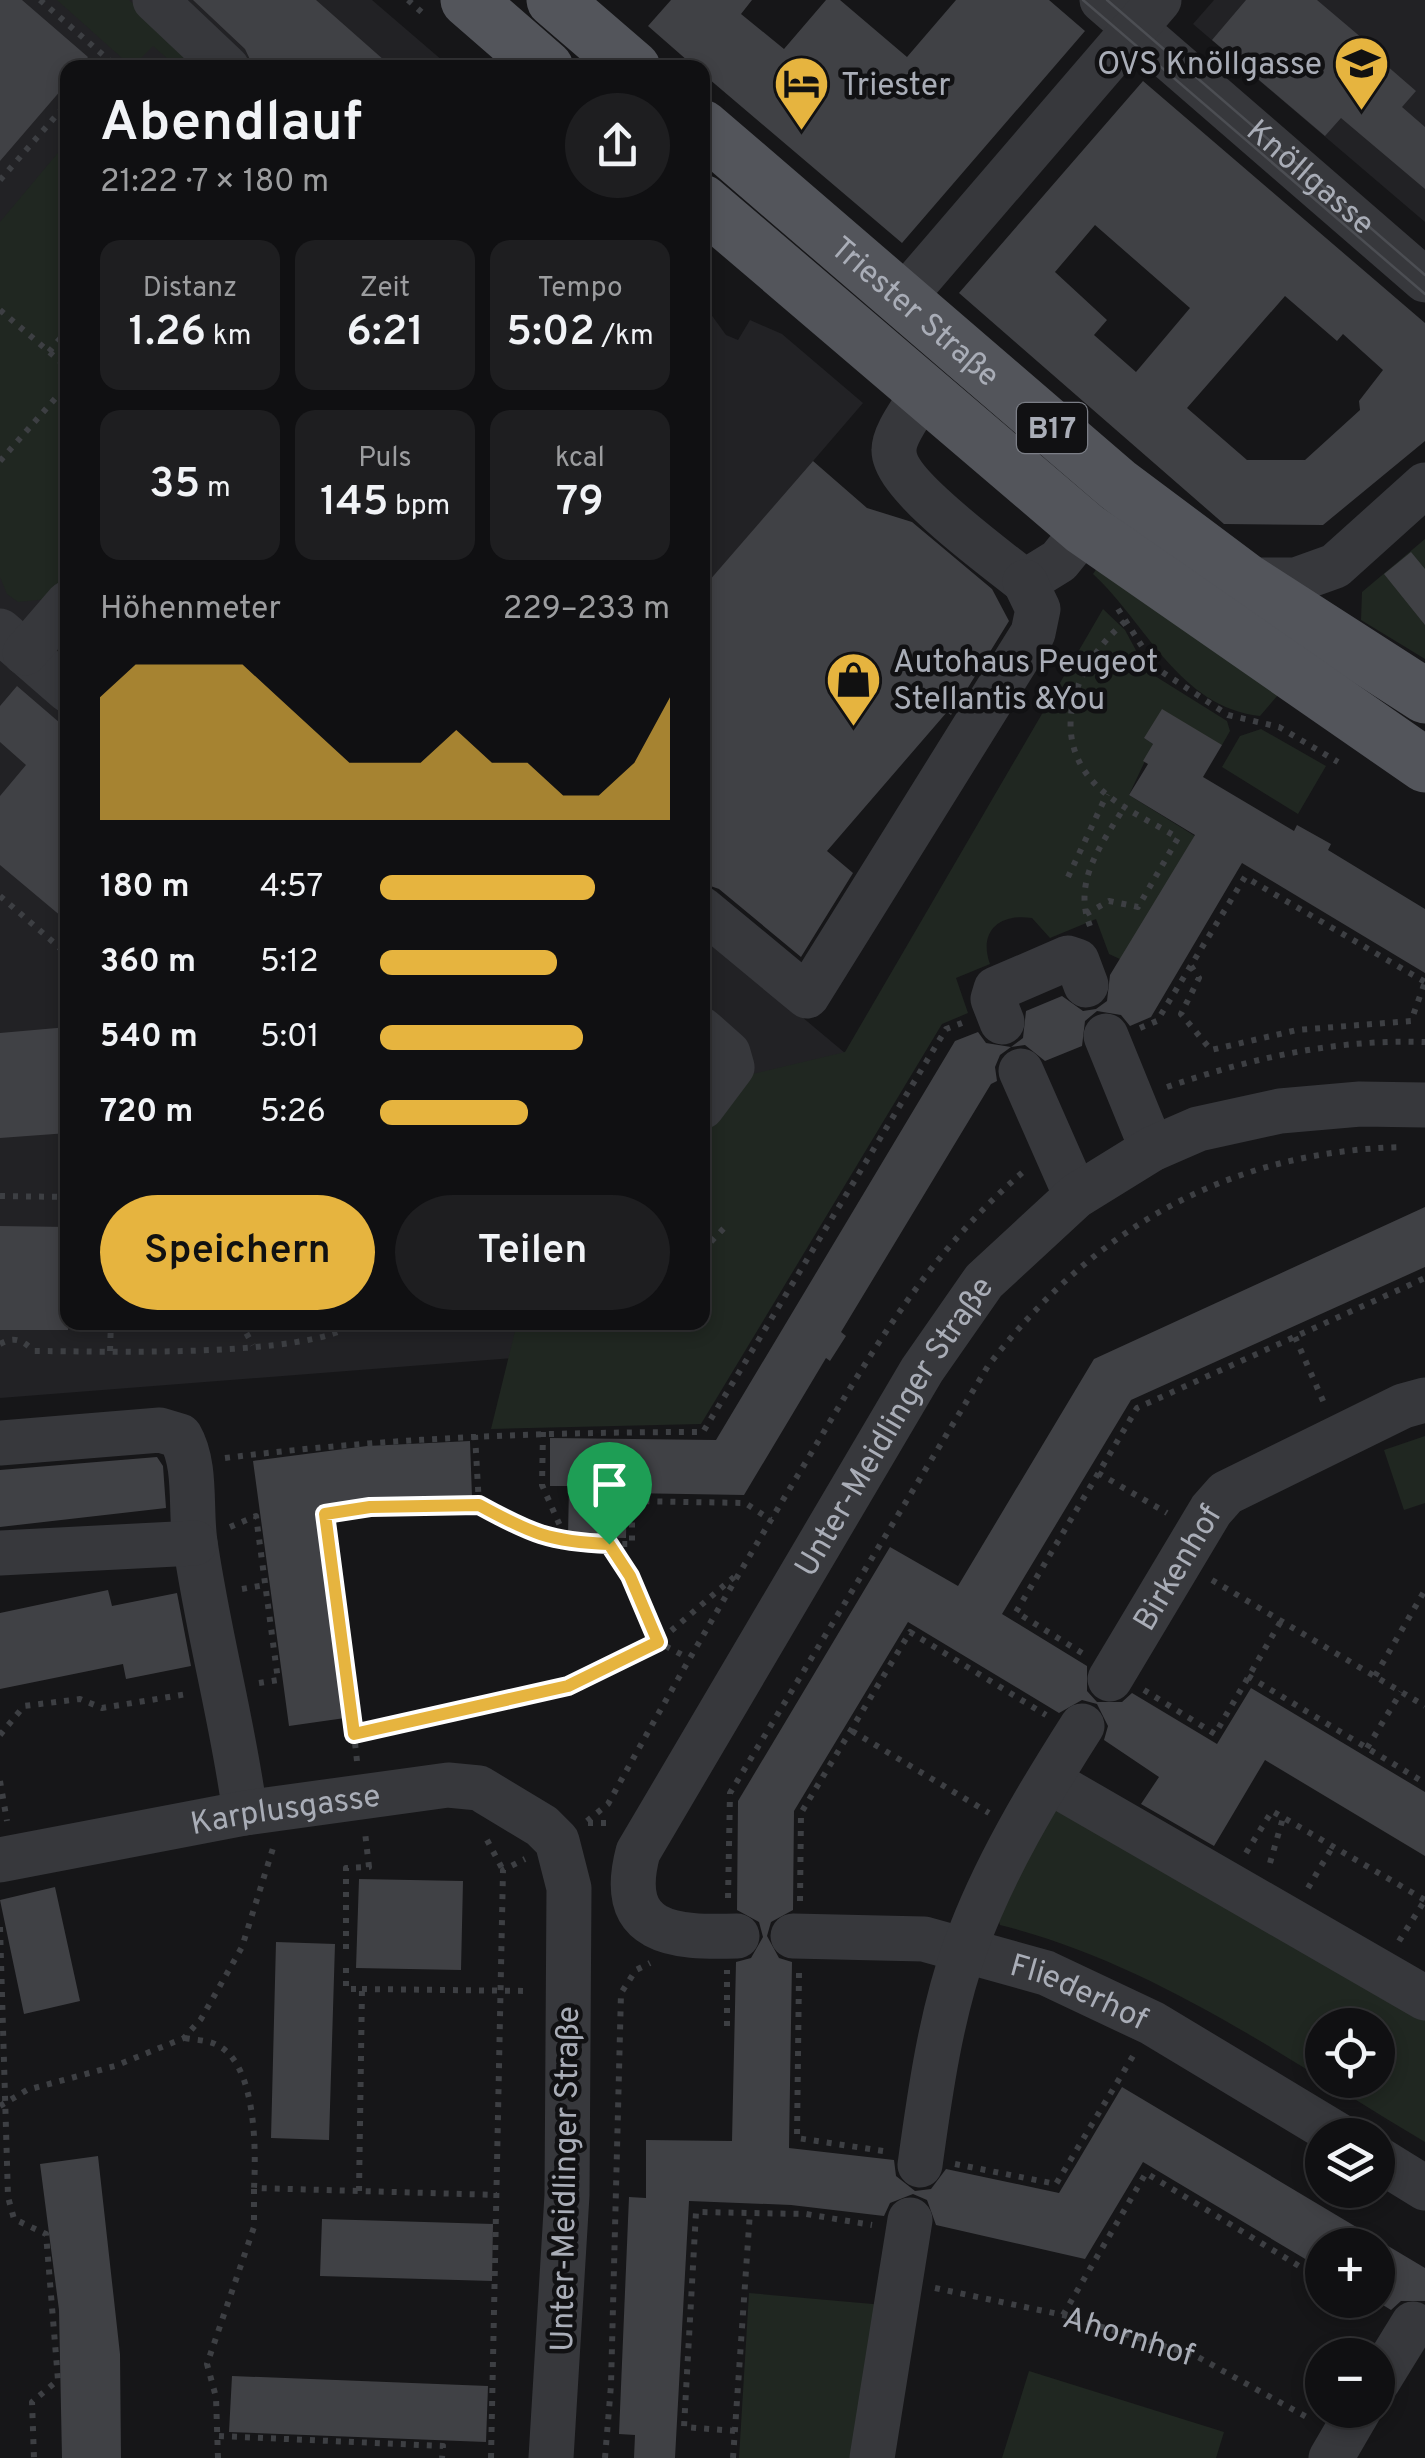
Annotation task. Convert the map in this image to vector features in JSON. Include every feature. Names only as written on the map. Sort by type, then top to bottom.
[{"type":"main road","points":[[468,0],[537,60]]},
{"type":"main road","points":[[583,9],[626,60]]},
{"type":"main road","name":"Triester Straße","points":[[710,135],[1118,485],[1245,580],[1425,696]]},
{"type":"main road","name":"Triester Straße","points":[[710,209],[1085,530],[1321,697],[1425,765]]},
{"type":"street","points":[[155,0],[219,60]]},
{"type":"street","points":[[902,299],[1132,9]]},
{"type":"street","name":"Knöllgasse","points":[[1132,9],[1425,280]]},
{"type":"street","points":[[710,916],[806,996],[1033,634],[1038,609],[1026,582],[898,470],[894,447],[922,394]]},
{"type":"street","points":[[1245,580],[1296,580],[1335,566],[1416,511]]},
{"type":"street","points":[[1026,582],[1059,562],[1085,530]]},
{"type":"street","points":[[60,608],[7,641],[60,684]]},
{"type":"street","points":[[999,1016],[996,989],[1068,958],[1077,961],[1086,985]]},
{"type":"street","points":[[1106,1036],[1152,1149]]},
{"type":"street","points":[[710,1037],[728,1053],[732,1067],[710,1097]]},
{"type":"street","points":[[1021,1071],[1076,1196]]},
{"type":"street","name":"Unter-Meidlinger Straße","points":[[733,1945],[666,1934],[650,1923],[641,1912],[633,1887],[634,1866],[644,1837],[761,1647],[922,1370],[984,1281],[1076,1196],[1152,1149],[1198,1129],[1280,1111],[1360,1104],[1418,1126]]},
{"type":"street","name":"Birkenhof","points":[[1110,1679],[1212,1510],[1237,1486],[1403,1406],[1425,1400]]},
{"type":"street","points":[[0,1443],[160,1430],[180,1436],[188,1457],[195,1544],[237,1751],[245,1814]]},
{"type":"street","points":[[0,1553],[195,1544]]},
{"type":"street","points":[[920,2165],[934,2074],[964,1950],[1020,1832],[1080,1730]]},
{"type":"street","points":[[1049,1780],[1425,1998]]},
{"type":"street","name":"Karplusgasse","points":[[0,1860],[245,1814],[364,1822],[448,1785],[480,1788],[542,1826],[557,1841]]},
{"type":"street","name":"Unter-Meidlinger Straße","points":[[551,2458],[567,2195],[569,1888],[557,1841]]},
{"type":"street","name":"Fliederhof","points":[[795,1955],[924,1939],[964,1950],[1102,1995],[1309,2118]]},
{"type":"street","points":[[1395,2169],[1425,2188]]},
{"type":"street","points":[[872,2458],[909,2225]]},
{"type":"street","points":[[1395,2353],[1413,2324]]},
{"type":"path","points":[[40,0],[109,60]]},
{"type":"path","points":[[0,180],[59,112]]},
{"type":"path","points":[[0,310],[60,361]]},
{"type":"path","points":[[49,352],[60,339]]},
{"type":"path","points":[[0,461],[60,393]]},
{"type":"path","points":[[1125,806],[1092,862],[1084,888],[1087,918],[1109,900],[1138,907],[1178,838],[1107,794],[1080,764],[1071,721],[1087,664],[1126,621]]},
{"type":"path","points":[[1068,877],[1107,794]]},
{"type":"path","points":[[1164,1009],[1245,877],[1425,982],[1411,1021],[1297,1030],[1211,1050],[1181,1014],[1199,978],[1191,966]]},
{"type":"path","points":[[0,896],[60,949]]},
{"type":"path","points":[[188,1457],[216,1460],[364,1441],[475,1435],[703,1432],[946,1029],[999,1016]]},
{"type":"path","points":[[727,2026],[728,1964],[733,1945],[730,1793],[988,1366],[1051,1290],[1127,1231],[1177,1201],[1272,1163],[1418,1126]]},
{"type":"path","points":[[0,1196],[60,1197]]},
{"type":"path","points":[[710,1243],[727,1226]]},
{"type":"path","points":[[1030,1586],[1137,1408],[1425,1278]]},
{"type":"path","points":[[110,1351],[111,1330]]},
{"type":"path","points":[[245,1330],[253,1345]]},
{"type":"path","points":[[0,1344],[10,1339],[22,1341],[34,1351],[110,1351],[253,1345],[316,1339],[338,1330]]},
{"type":"path","points":[[1295,1337],[1321,1396]]},
{"type":"path","points":[[543,1432],[542,1485],[561,1528],[561,1543]]},
{"type":"path","points":[[475,1435],[479,1505]]},
{"type":"path","points":[[1098,1473],[1158,1507]]},
{"type":"path","points":[[346,1948],[346,1868],[369,1866],[325,1514],[370,1507],[479,1505],[528,1532],[561,1543],[609,1544],[632,1544],[632,1501],[744,1503],[771,1520]]},
{"type":"path","points":[[609,1544],[630,1576],[658,1642],[688,1658]]},
{"type":"path","points":[[1181,1561],[1425,1706]]},
{"type":"path","points":[[354,1734],[568,1686],[658,1642],[739,1573]]},
{"type":"path","points":[[1374,1676],[1425,1590]]},
{"type":"path","points":[[802,1833],[802,1813],[910,1632],[1080,1730]]},
{"type":"path","points":[[1248,1676],[1425,1783]]},
{"type":"path","points":[[1367,1748],[1401,1692]]},
{"type":"path","points":[[852,1731],[1020,1832]]},
{"type":"path","points":[[718,1792],[730,1793]]},
{"type":"path","points":[[1245,1854],[1272,1811],[1425,1900],[1410,1925]]},
{"type":"path","points":[[1268,1871],[1283,1817]]},
{"type":"path","points":[[480,1826],[503,1870]]},
{"type":"path","points":[[1,2105],[27,2090],[115,2066],[184,2038],[201,2019],[242,1948],[274,1842],[292,1839]]},
{"type":"path","points":[[1318,1870],[1333,1846]]},
{"type":"path","points":[[0,1927],[4,1962],[1,2105],[14,2220],[46,2234],[54,2296],[58,2380],[32,2402],[34,2458]]},
{"type":"path","points":[[605,2458],[612,2385],[621,1993],[636,1970],[651,1962],[670,1962]]},
{"type":"path","points":[[346,1968],[346,1989],[502,1990]]},
{"type":"path","points":[[359,2191],[362,1989]]},
{"type":"path","points":[[184,2038],[216,2044],[237,2066],[252,2114],[254,2227],[208,2364],[218,2458]]},
{"type":"path","points":[[1063,2315],[1146,2174],[1305,2270]]},
{"type":"path","points":[[254,2188],[498,2195]]},
{"type":"path","points":[[735,2431],[684,2427],[696,2212],[806,2214],[909,2225]]},
{"type":"path","points":[[733,2458],[750,2212]]},
{"type":"path","name":"Ahornhof","points":[[900,2280],[1063,2315],[1196,2356],[1344,2435]]},
{"type":"path","points":[[218,2436],[443,2446],[442,2458]]},
{"type":"shaded area","points":[[0,0],[372,0],[442,60],[60,60],[60,1330],[659,1330],[578,1353],[0,1398]]},
{"type":"shaded area","points":[[57,0],[129,0],[197,60],[169,60],[153,46],[139,60],[124,60]]},
{"type":"shaded area","name":"OVS Knöllgasse","points":[[1214,0],[1425,0],[1425,222],[1193,24]]},
{"type":"shaded area","points":[[60,150],[60,583],[47,599],[18,602],[7,594],[0,577],[0,222]]},
{"type":"shaded area","points":[[710,313],[726,335],[738,340],[750,320],[782,334],[863,403],[710,581]]},
{"type":"shaded area","points":[[1425,539],[1425,659],[1361,620],[1362,592]]},
{"type":"shaded area","points":[[1097,568],[1278,695],[1260,716],[1207,697],[1166,660],[1093,574]]},
{"type":"shaded area","points":[[1103,609],[1125,630],[1147,671],[1227,721],[1230,731],[1222,745],[1144,738],[1153,744],[1129,795],[1195,836],[1122,960],[1109,954],[1096,919],[1050,938],[1032,918],[1010,918],[994,927],[987,942],[990,964],[956,978],[968,1013],[942,1024],[701,1424],[491,1429],[515,1330],[710,1330],[710,1125],[748,1075],[845,1052]]},
{"type":"shaded area","points":[[1261,729],[1326,766],[1298,814],[1222,767],[1240,736]]},
{"type":"shaded area","points":[[710,940],[845,1053],[710,1279]]},
{"type":"shaded area","points":[[1425,1436],[1425,1503],[1404,1510],[1384,1450]]},
{"type":"shaded area","points":[[1056,1800],[1425,2014],[1425,2142],[1395,2124],[1395,2118],[1386,2118],[1353,2098],[1395,2098],[1395,2008],[1305,2008],[1305,2069],[1167,1989],[1057,1942],[1000,1925],[998,1918]]},
{"type":"shaded area","points":[[749,2293],[884,2305],[858,2458],[739,2458]]},
{"type":"shaded area","points":[[1029,2371],[1224,2432],[1216,2458],[1002,2458]]},
{"type":"building","points":[[0,0],[22,0],[88,57],[60,60],[60,91],[0,161]]},
{"type":"building","points":[[193,0],[316,0],[384,60],[250,60],[245,49]]},
{"type":"building","points":[[671,0],[752,0],[741,14],[784,49],[826,0],[840,0],[907,57],[956,0],[1049,0],[1085,31],[902,243],[710,80],[710,60],[687,60],[648,26]]},
{"type":"building","name":"OVS Knöllgasse","points":[[1246,0],[1317,0],[1389,61],[1386,65],[1416,91],[1402,107],[1425,127],[1425,189],[1341,118],[1325,136],[1212,40]]},
{"type":"building","points":[[1143,81],[1425,323],[1425,441],[1323,525],[1224,524],[959,293]],"holes":[[[1095,225],[1190,308],[1136,372],[1094,335],[1107,320],[1055,272]],[[1285,296],[1337,341],[1343,334],[1383,370],[1359,401],[1360,410],[1305,460],[1247,460],[1187,408]]]},
{"type":"building","points":[[813,461],[867,508],[912,522],[992,589],[1009,621],[951,715],[947,712],[827,851],[853,873],[801,957],[719,889],[710,886],[710,580]]},
{"type":"building","points":[[1411,552],[1425,569],[1425,625],[1384,574]]},
{"type":"building","points":[[17,686],[60,723],[60,915],[0,865],[0,796],[26,765],[0,742],[0,706]]},
{"type":"building","points":[[1162,709],[1222,745],[1203,777],[1294,831],[1297,825],[1331,844],[1328,850],[1425,909],[1425,973],[1242,863],[1151,1017],[1130,1026],[1121,1015],[1097,1011],[1085,1021],[1082,1046],[1045,1061],[1025,1045],[1011,1047],[1023,1038],[1026,1011],[1062,996],[1083,1011],[1096,1009],[1107,1001],[1110,975],[1195,835],[1129,795],[1148,764],[1143,761],[1153,744],[1144,738]]},
{"type":"building","points":[[60,1028],[60,1134],[0,1138],[0,1033]]},
{"type":"building","points":[[978,1032],[986,1043],[1011,1047],[1000,1055],[995,1067],[997,1081],[991,1084],[841,1332],[846,1336],[830,1361],[826,1358],[744,1495],[627,1493],[626,1538],[568,1537],[569,1486],[550,1486],[550,1438],[716,1440],[955,1041]]},
{"type":"building","points":[[1425,1207],[1425,1267],[1131,1400],[1002,1614],[1087,1666],[1087,1691],[1097,1702],[1122,1702],[1132,1693],[1217,1744],[1251,1688],[1425,1792],[1425,1856],[1265,1760],[1214,1846],[1141,1804],[1159,1777],[1104,1740],[1108,1726],[1097,1704],[1082,1700],[1059,1713],[908,1622],[794,1811],[793,1910],[771,1922],[767,1936],[779,1958],[792,1962],[789,2148],[894,2160],[896,2176],[915,2191],[931,2189],[946,2169],[1059,2193],[1122,2087],[1305,2196],[1305,2208],[1325,2208],[1358,2228],[1305,2228],[1305,2259],[1143,2162],[1085,2259],[936,2225],[927,2200],[913,2194],[890,2203],[884,2216],[791,2205],[689,2201],[675,2458],[634,2458],[635,2435],[619,2434],[629,2197],[646,2198],[646,2140],[732,2141],[736,1962],[751,1958],[763,1937],[759,1922],[737,1910],[738,1801],[890,1547],[958,1586],[1094,1359]]},
{"type":"building","points":[[0,1226],[60,1227],[60,1330],[0,1330]]},
{"type":"building","points":[[470,1441],[472,1497],[318,1508],[345,1718],[289,1726],[253,1461],[367,1446]]},
{"type":"building","points":[[157,1457],[163,1466],[166,1508],[0,1527],[0,1470]]},
{"type":"building","points":[[108,1590],[112,1606],[177,1593],[191,1666],[126,1679],[123,1664],[0,1689],[0,1613]]},
{"type":"building","points":[[359,1879],[463,1881],[461,1970],[356,1968]]},
{"type":"building","points":[[55,1887],[80,2001],[24,2014],[0,1900]]},
{"type":"building","points":[[276,1942],[335,1944],[329,2140],[271,2138]]},
{"type":"building","points":[[98,2156],[120,2354],[121,2458],[62,2458],[59,2310],[40,2164]]},
{"type":"building","points":[[322,2219],[493,2224],[492,2281],[320,2276]]},
{"type":"building","points":[[1395,2250],[1425,2268],[1425,2301],[1401,2301],[1395,2306]]},
{"type":"building","points":[[232,2376],[488,2386],[486,2442],[229,2432]]},
{"type":"tram line","points":[[1083,0],[1425,294]]},
{"type":"tram line","points":[[1107,0],[1425,275]]},
{"type":"place","name":"OVS Knöllgasse","points":[[1361,112]]},
{"type":"place","name":"Triester","points":[[802,133]]},
{"type":"place","name":"Autohaus Peugeot Stellantis &You","points":[[854,728]]},
{"type":"route","points":[[479,1505],[528,1532],[561,1543],[609,1544],[630,1576],[658,1642],[568,1686],[354,1734],[325,1514],[370,1507],[479,1505]]}]
